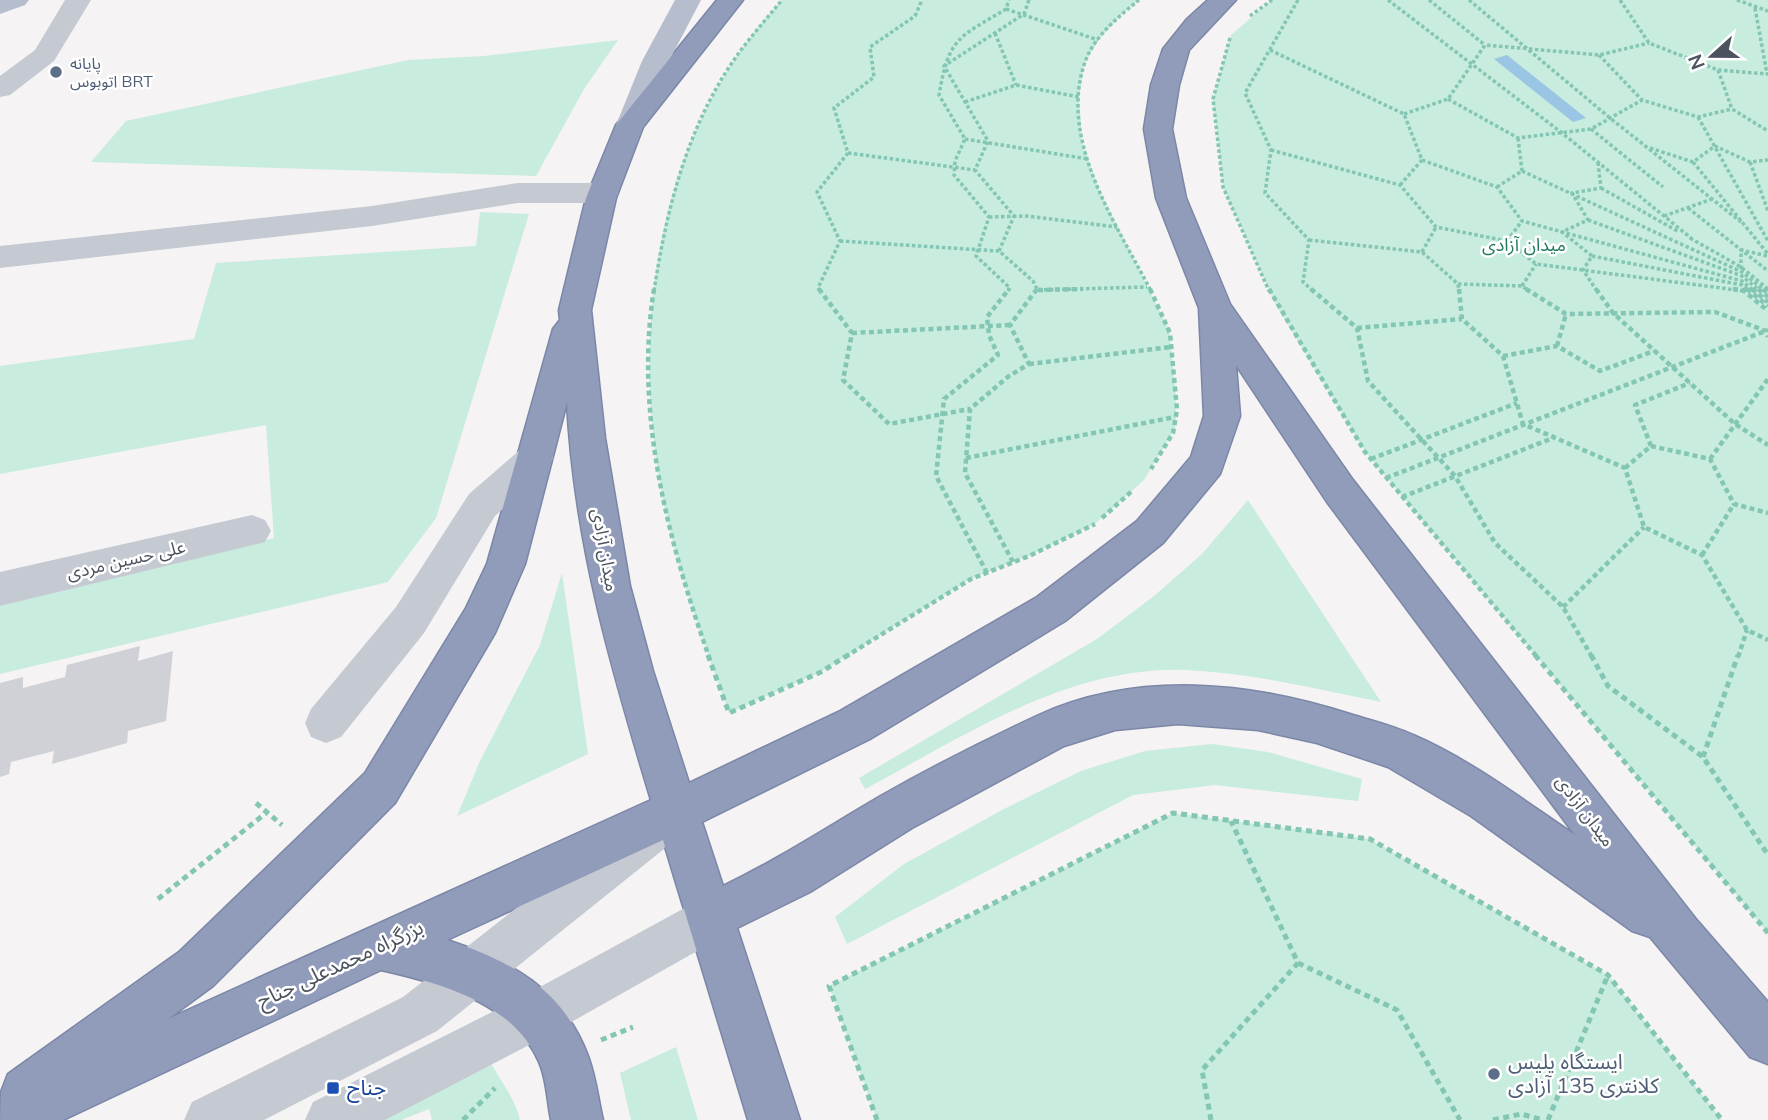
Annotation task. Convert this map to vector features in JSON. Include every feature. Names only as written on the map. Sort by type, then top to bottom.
[{"type":"highway","name":"میدان آزادی","points":[[730,0],[631,125],[603,193],[586,254],[575,310],[587,438],[610,586],[632,671],[675,811],[712,916],[774,1120]]},
{"type":"highway","name":"میدان آزادی","points":[[1221,1],[1176,49],[1165,85],[1158,129],[1171,198],[1214,308],[1340,491],[1678,935],[1768,1039]]},
{"type":"highway","name":"بزرگراه محمدعلی جناح","points":[[6,1120],[754,776],[855,725],[1051,609],[1150,532],[1207,464],[1222,416],[1214,308]]},
{"type":"highway","points":[[0,1111],[196,969],[380,788],[481,620],[506,564],[575,310]]},
{"type":"highway","points":[[712,916],[794,876],[896,812],[1054,729],[1115,710],[1178,704],[1258,710],[1317,723],[1401,751],[1487,801],[1678,935]]},
{"type":"highway","points":[[380,946],[421,954],[472,973],[515,998],[535,1016],[563,1056],[577,1120]]},
{"type":"main road","points":[[0,6],[16,0]]},
{"type":"main road","points":[[631,125],[666,34],[688,0]]},
{"type":"street","points":[[0,89],[45,55],[78,0]]},
{"type":"street","points":[[0,257],[372,216],[518,193],[603,193]]},
{"type":"street","points":[[326,723],[410,620],[482,505],[535,458]]},
{"type":"street","name":"علی حسین مردی","points":[[0,589],[252,531]]},
{"type":"street","points":[[210,1120],[420,1014],[675,811]]},
{"type":"street","points":[[331,1120],[535,1016],[712,916]]},
{"type":"path","points":[[782,0],[725,75],[685,156],[658,253],[651,307],[650,390],[662,496],[680,568],[729,713],[821,672],[971,579],[1096,524],[1135,489]]},
{"type":"path","points":[[848,153],[834,108],[874,78],[870,47],[915,16],[922,0]]},
{"type":"path","points":[[989,217],[954,175],[965,139],[939,95],[944,66],[957,39],[1006,9],[1009,0]]},
{"type":"path","points":[[944,66],[1024,14],[1029,0]]},
{"type":"path","points":[[1139,0],[1098,40],[1084,65],[1079,97],[1082,142],[1088,159],[1118,228],[1169,329],[1175,429],[1150,471]]},
{"type":"path","points":[[1241,26],[1272,0]]},
{"type":"path","points":[[1298,0],[1245,93],[1272,150],[1265,194],[1309,240],[1422,252],[1458,285],[1462,318],[1503,356],[1523,424]]},
{"type":"path","points":[[1388,0],[1562,133],[1768,300]]},
{"type":"path","points":[[1429,0],[1485,45],[1599,55],[1649,43]]},
{"type":"path","points":[[1469,0],[1609,118],[1741,222]]},
{"type":"path","points":[[1620,0],[1649,43],[1718,70],[1768,74],[1755,8]]},
{"type":"path","points":[[1737,0],[1768,11]]},
{"type":"path","points":[[1006,9],[1098,40]]},
{"type":"path","points":[[995,33],[1016,85]]},
{"type":"path","points":[[1231,35],[1213,99],[1223,187],[1276,305],[1370,459],[1768,933]]},
{"type":"path","points":[[1404,114],[1448,99],[1485,45]]},
{"type":"path","points":[[1270,50],[1404,114],[1422,160],[1497,187],[1522,221],[1742,279]]},
{"type":"path","points":[[1599,55],[1642,100],[1698,117],[1732,109]]},
{"type":"path","points":[[944,66],[988,141]]},
{"type":"path","points":[[1718,70],[1732,109],[1768,131]]},
{"type":"path","points":[[965,102],[1016,85],[1079,97]]},
{"type":"path","points":[[1448,99],[1518,138],[1591,129],[1642,100]]},
{"type":"path","points":[[1698,117],[1768,241]]},
{"type":"path","points":[[1591,129],[1663,187]]},
{"type":"path","points":[[1518,138],[1522,171]]},
{"type":"path","points":[[965,139],[1088,159]]},
{"type":"path","points":[[975,170],[988,141]]},
{"type":"path","points":[[1715,146],[1751,162],[1768,160]]},
{"type":"path","points":[[1693,162],[1715,146]]},
{"type":"path","points":[[1646,147],[1693,162],[1768,255]]},
{"type":"path","points":[[1272,150],[1400,185],[1436,227],[1507,242],[1536,264],[1583,270],[1742,279]]},
{"type":"path","points":[[848,153],[975,170],[1014,216]]},
{"type":"path","points":[[840,241],[817,192],[848,153]]},
{"type":"path","points":[[1400,185],[1422,160]]},
{"type":"path","points":[[1751,162],[1768,211]]},
{"type":"path","points":[[1598,163],[1601,188]]},
{"type":"path","points":[[1497,187],[1522,171]]},
{"type":"path","points":[[1522,171],[1572,193],[1742,279],[1768,300]]},
{"type":"path","points":[[1572,193],[1601,188],[1690,239]]},
{"type":"path","points":[[1572,193],[1588,220],[1742,279],[1768,300]]},
{"type":"path","points":[[1663,216],[1712,199]]},
{"type":"path","points":[[1688,208],[1768,271]]},
{"type":"path","points":[[989,217],[1014,216],[1118,228]]},
{"type":"path","points":[[999,251],[1014,216]]},
{"type":"path","points":[[987,573],[936,476],[944,399],[999,355],[989,335],[987,317],[1010,288],[976,256],[989,217]]},
{"type":"path","points":[[1563,232],[1588,220]]},
{"type":"path","points":[[1507,242],[1522,221]]},
{"type":"path","points":[[1422,252],[1436,227]]},
{"type":"path","points":[[1563,232],[1591,256],[1742,279]]},
{"type":"path","points":[[1309,240],[1303,282],[1357,328],[1368,381],[1455,476],[1494,543],[1563,607],[1608,686],[1703,757],[1768,855]]},
{"type":"path","points":[[840,241],[999,251],[1033,281],[1038,290]]},
{"type":"path","points":[[840,241],[818,288],[852,333],[843,380],[889,424],[970,409],[1009,376],[1030,364],[1171,347]]},
{"type":"path","points":[[1741,250],[1768,255]]},
{"type":"path","points":[[1741,250],[1742,279]]},
{"type":"path","points":[[1583,270],[1591,256]]},
{"type":"path","points":[[1522,286],[1536,264]]},
{"type":"path","points":[[1583,270],[1613,313],[1735,424],[1768,445]]},
{"type":"path","points":[[1458,285],[1522,286],[1566,314],[1715,312],[1767,330]]},
{"type":"path","points":[[852,333],[1010,325],[1038,290],[1147,287]]},
{"type":"path","points":[[1557,346],[1566,314]]},
{"type":"path","points":[[1357,328],[1462,318]]},
{"type":"path","points":[[1010,325],[1030,364]]},
{"type":"path","points":[[1386,478],[1767,330]]},
{"type":"path","points":[[1767,330],[1768,337]]},
{"type":"path","points":[[1503,356],[1557,346],[1600,371],[1654,351]]},
{"type":"path","points":[[1710,459],[1768,379]]},
{"type":"path","points":[[1651,446],[1635,405],[1690,383]]},
{"type":"path","points":[[1370,459],[1517,402]]},
{"type":"path","points":[[970,409],[965,473],[1013,562]]},
{"type":"path","points":[[966,457],[1175,417]]},
{"type":"path","points":[[1523,424],[1625,468],[1644,527],[1702,555],[1747,630],[1768,640]]},
{"type":"path","points":[[1402,497],[1553,437]]},
{"type":"path","points":[[1651,446],[1710,459],[1734,504],[1768,513]]},
{"type":"path","points":[[1625,468],[1651,446]]},
{"type":"path","points":[[1702,555],[1734,504]]},
{"type":"path","points":[[1563,607],[1644,527]]},
{"type":"path","points":[[1703,757],[1747,630]]},
{"type":"path","points":[[158,899],[266,813]]},
{"type":"path","points":[[877,1120],[828,986],[1173,813],[1370,839],[1608,975],[1722,1120]]},
{"type":"path","points":[[1231,821],[1298,962],[1397,1010],[1460,1120]]},
{"type":"path","points":[[1212,1120],[1202,1070],[1298,962]]},
{"type":"path","points":[[1493,1120],[1521,1114],[1546,1120],[1608,975]]},
{"type":"green space","points":[[782,0],[1139,0],[1098,40],[1084,65],[1079,97],[1082,142],[1099,190],[1169,329],[1176,394],[1175,429],[1144,480],[1095,524],[1029,556],[971,579],[821,672],[729,713],[683,578],[662,496],[653,431],[649,364],[653,298],[663,233],[681,169],[706,109],[740,52]]},
{"type":"green space","name":"میدان آزادی","points":[[1272,0],[1768,0],[1768,933],[1365,452],[1276,305],[1223,187],[1213,99],[1231,35]]},
{"type":"green space","points":[[618,40],[584,89],[536,176],[91,162],[126,121],[408,60],[484,56]]},
{"type":"green space","points":[[480,212],[529,214],[436,518],[388,582],[0,674],[0,606],[274,538],[266,425],[0,474],[0,366],[194,339],[216,263],[476,246]]},
{"type":"green space","points":[[1248,500],[1381,702],[1235,674],[1186,670],[1142,672],[1100,679],[1019,708],[865,789],[859,778],[1097,639],[1154,596],[1202,554]]},
{"type":"green space","points":[[562,573],[588,754],[457,816],[480,761],[540,645]]},
{"type":"green space","points":[[1212,744],[1268,752],[1362,779],[1358,801],[1215,785],[1133,795],[847,944],[835,917],[904,864],[1004,809],[1081,771],[1145,751]]},
{"type":"green space","points":[[1173,813],[1370,839],[1608,975],[1722,1120],[877,1120],[829,986]]},
{"type":"green space","points":[[676,1047],[698,1120],[631,1120],[620,1073]]},
{"type":"green space","points":[[487,1055],[514,1103],[520,1120],[432,1120],[429,1109],[401,1120],[358,1120]]},
{"type":"water","points":[[1507,55],[1586,118],[1573,122],[1494,59]]},
{"type":"building","points":[[140,646],[138,661],[173,651],[166,721],[128,731],[127,743],[52,764],[54,751],[11,762],[9,774],[0,777],[0,683],[23,677],[23,688],[65,677],[67,665]]},
{"type":"place","name":"پایانه اتوبوس BRT","points":[[56,72]]},
{"type":"place","name":"ایستگاه پلیس کلانتری 135 آزادی","points":[[1494,1074]]},
{"type":"place","name":"جناح","points":[[333,1088]]}]
